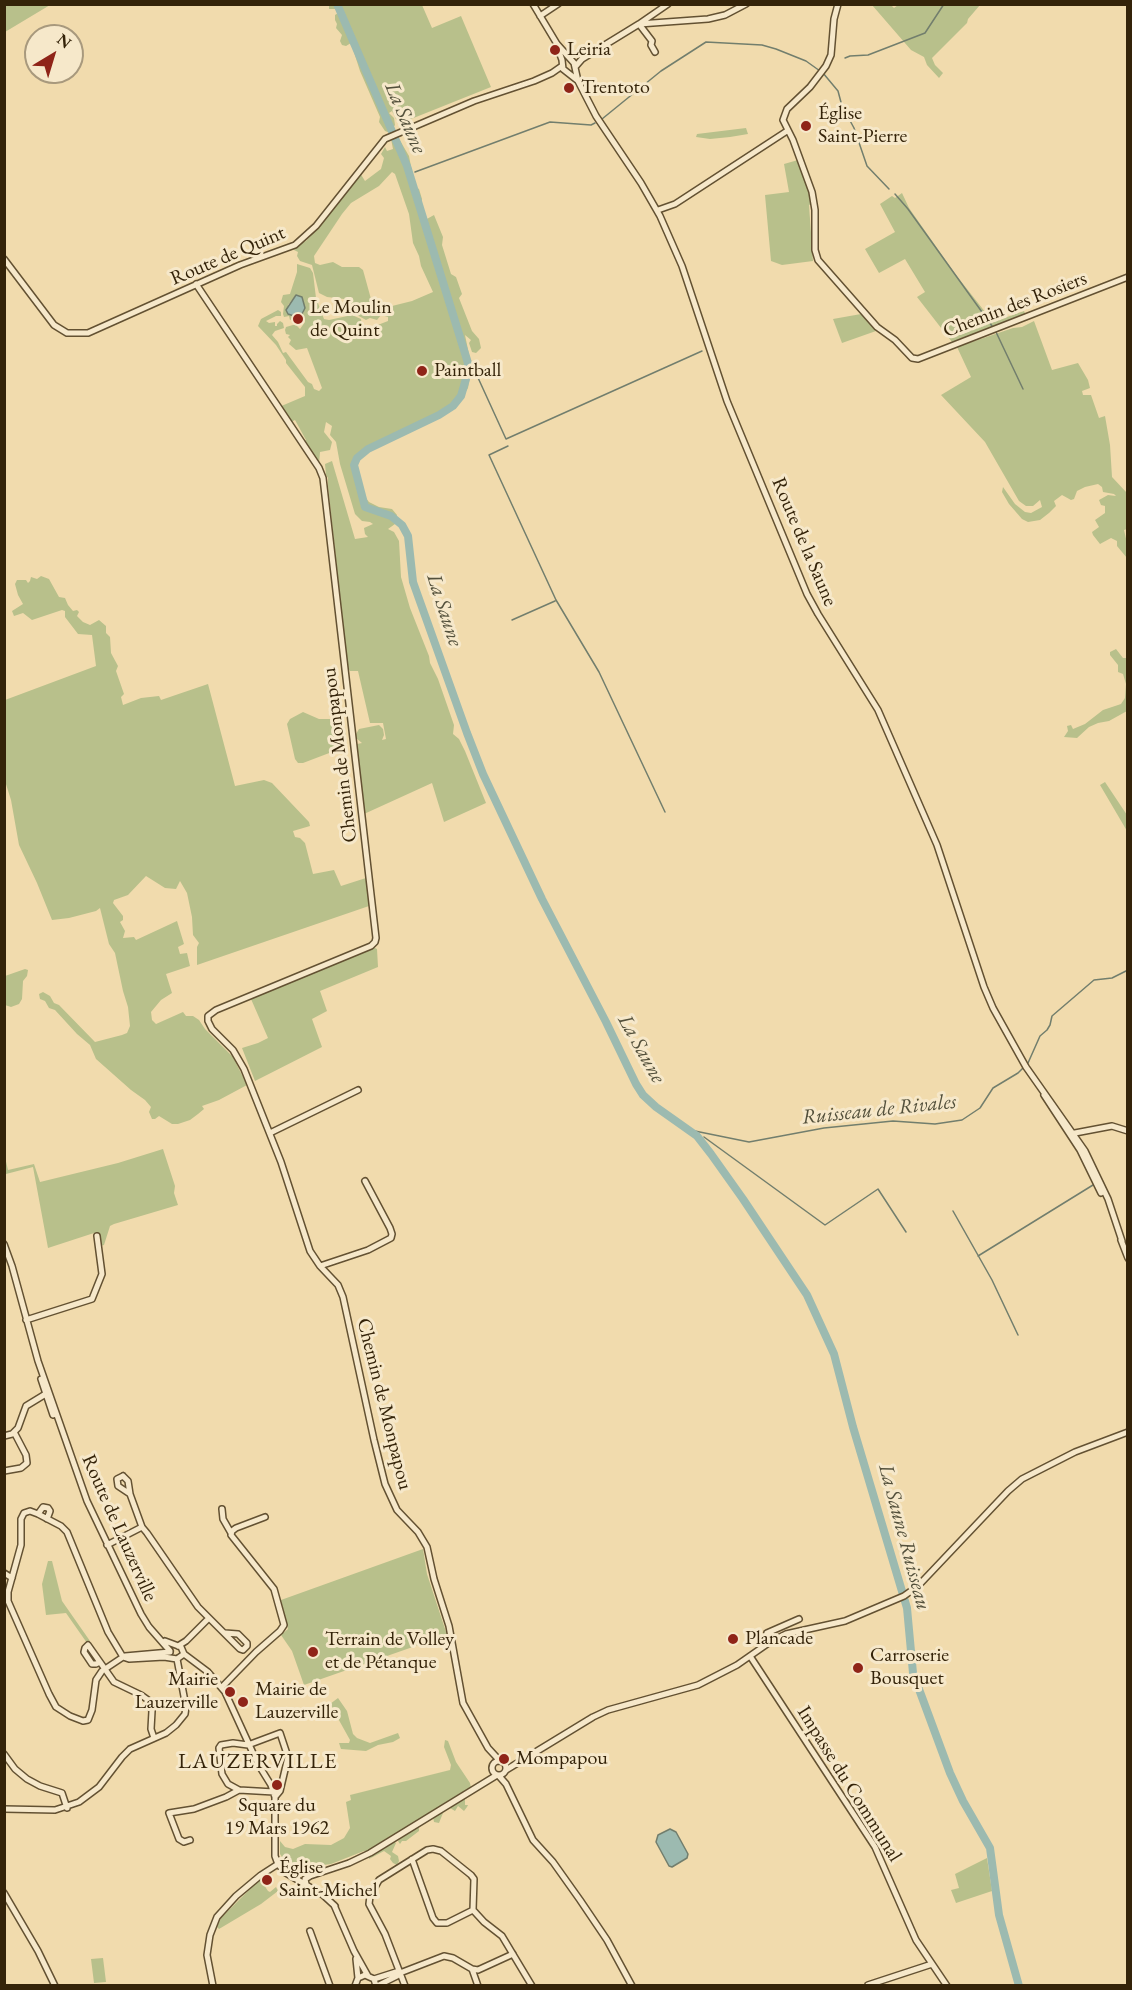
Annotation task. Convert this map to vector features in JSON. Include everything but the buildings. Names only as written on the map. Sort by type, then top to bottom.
[{"type":"street","name":"Route de la Saune","points":[[533,4],[557,44],[573,64],[578,81],[602,128],[642,183],[657,210],[682,266],[727,401],[804,586],[818,614],[882,718],[942,857],[990,1001],[1007,1035],[1046,1100],[1076,1137],[1100,1181],[1128,1258]]},
{"type":"street","points":[[540,16],[558,4]]},
{"type":"street","points":[[573,64],[668,4]]},
{"type":"street","points":[[639,24],[708,19],[725,15],[747,4]]},
{"type":"street","points":[[657,210],[675,204],[787,131],[783,124],[785,112],[820,75],[831,55],[834,19],[838,4]]},
{"type":"street","points":[[639,24],[652,42],[651,45],[655,52]]},
{"type":"street","name":"Route de la Saune","points":[[557,44],[564,68],[578,81]]},
{"type":"street","points":[[566,60],[573,64],[572,72],[564,68],[566,60]]},
{"type":"street","name":"Route de Quint","points":[[4,259],[51,323],[70,334],[84,334],[93,331],[196,284],[301,241],[322,219],[380,144],[388,137],[474,101],[529,83],[564,68]]},
{"type":"street","name":"Chemin des Rosiers","points":[[787,131],[794,140],[812,192],[815,210],[815,250],[818,260],[872,321],[914,359],[1128,278]]},
{"type":"street","name":"Chemin de Monpapou","points":[[196,284],[323,478],[376,938],[371,946],[216,1010],[208,1016],[209,1025],[233,1050],[244,1069],[270,1133],[310,1251],[320,1266],[338,1285],[343,1297],[385,1484],[397,1510],[418,1532],[427,1547],[434,1579],[449,1626],[461,1696],[489,1748],[502,1761]]},
{"type":"street","points":[[270,1133],[358,1089]]},
{"type":"street","points":[[1076,1137],[1089,1131],[1112,1126],[1128,1131]]},
{"type":"street","points":[[320,1266],[368,1250],[391,1238],[390,1228],[365,1181]]},
{"type":"street","points":[[26,1320],[92,1299],[102,1274],[97,1236]]},
{"type":"street","name":"Route de Lauzerville","points":[[4,1244],[48,1397],[87,1501],[141,1614],[173,1655]]},
{"type":"street","points":[[4,1436],[14,1432],[25,1408],[33,1401],[48,1397]]},
{"type":"street","points":[[4,1471],[21,1468],[27,1463],[26,1455],[14,1432]]},
{"type":"street","points":[[307,1883],[324,1871],[370,1853],[593,1717],[608,1710],[698,1685],[722,1674],[786,1634],[845,1621],[898,1599],[910,1592],[1008,1491],[1027,1476],[1075,1452],[1126,1433]]},
{"type":"street","points":[[130,1494],[142,1527],[198,1607],[225,1633]]},
{"type":"street","points":[[38,1514],[43,1507],[48,1508],[50,1511],[47,1519]]},
{"type":"street","points":[[222,1509],[223,1520],[235,1540],[274,1589],[284,1623],[280,1631],[222,1687],[274,1794],[276,1851],[281,1866],[307,1883],[335,1906],[354,1951],[377,1986],[400,1973],[444,1956],[478,1970],[513,1954]]},
{"type":"street","points":[[173,1655],[123,1657],[105,1669],[96,1680],[92,1710],[88,1720],[83,1721],[69,1716],[56,1707],[9,1605],[8,1596],[21,1545],[22,1516],[30,1511],[67,1532],[108,1632],[123,1657],[129,1659],[173,1655],[184,1652],[186,1641]]},
{"type":"street","points":[[231,1533],[236,1528],[265,1518]]},
{"type":"street","points":[[107,1545],[142,1527]]},
{"type":"street","points":[[4,1573],[12,1578]]},
{"type":"street","points":[[4,1809],[67,1808],[95,1791],[130,1749],[172,1729],[185,1714],[186,1703],[173,1655],[177,1646],[186,1641],[208,1618]]},
{"type":"street","points":[[767,1633],[799,1619]]},
{"type":"street","points":[[782,1626],[786,1634]]},
{"type":"street","points":[[153,1632],[161,1645],[158,1654]]},
{"type":"street","name":"Route de Lauzerville","points":[[153,1632],[177,1646],[222,1687]]},
{"type":"street","name":"Impasse du Communal","points":[[750,1656],[875,1847],[906,1921],[922,1950],[947,1986]]},
{"type":"street","points":[[100,1662],[114,1682],[148,1700],[152,1711],[150,1729],[154,1738]]},
{"type":"street","points":[[280,1732],[288,1757],[280,1791],[274,1794],[239,1790],[228,1784],[224,1778],[219,1748],[224,1744],[250,1744],[280,1732]]},
{"type":"street","name":"Chemin de Monpapou","points":[[489,1748],[492,1767]]},
{"type":"street","points":[[4,1754],[15,1769],[27,1779],[62,1793],[67,1808]]},
{"type":"street","points":[[483,1783],[492,1767],[502,1761],[519,1761]]},
{"type":"street","points":[[502,1761],[502,1773],[506,1784],[533,1840],[554,1862],[607,1940],[633,1986]]},
{"type":"street","points":[[492,1767],[502,1773]]},
{"type":"street","points":[[190,1840],[184,1842],[179,1839],[170,1813],[194,1809],[239,1790]]},
{"type":"street","points":[[405,1986],[386,1934],[369,1904],[370,1896],[375,1883],[379,1880],[427,1850],[433,1849],[441,1851],[468,1871],[474,1879],[474,1910],[484,1922],[502,1936],[532,1986]]},
{"type":"street","points":[[412,1859],[433,1918],[437,1923],[447,1923],[474,1910]]},
{"type":"street","points":[[213,1986],[207,1954],[208,1941],[215,1921],[236,1896],[268,1871],[281,1866]]},
{"type":"street","points":[[4,1893],[34,1943],[55,1986]]},
{"type":"street","points":[[310,1931],[330,1986]]},
{"type":"street","points":[[354,1951],[358,1978],[355,1986]]},
{"type":"street","points":[[868,1985],[932,1964]]},
{"type":"street","points":[[472,1969],[478,1986]]},
{"type":"street","points":[[358,1978],[400,1973]]},
{"type":"green space","points":[[5,4],[50,4],[50,5],[5,32]]},
{"type":"green space","points":[[329,4],[422,5],[432,28],[461,16],[491,87],[401,123],[398,123],[392,111],[389,113],[394,118],[395,125],[390,133],[385,131],[379,122],[380,117],[360,71],[351,43],[346,46],[340,41],[342,35],[336,28],[335,20],[335,15],[338,13],[336,9],[329,9]]},
{"type":"green space","points":[[872,5],[891,5],[894,8],[898,5],[980,5],[967,23],[932,58],[943,73],[939,78],[927,65],[924,57],[911,50]]},
{"type":"green space","points":[[746,128],[748,134],[710,139],[696,137],[697,134]]},
{"type":"green space","points":[[398,137],[409,156],[415,187],[419,189],[422,199],[421,209],[425,220],[434,215],[443,237],[442,245],[451,274],[456,277],[462,294],[459,298],[481,348],[476,353],[472,352],[469,343],[471,340],[465,335],[471,364],[478,363],[480,379],[476,378],[475,373],[471,370],[468,388],[451,411],[367,453],[357,462],[365,497],[379,507],[392,509],[397,515],[395,524],[388,529],[394,532],[399,541],[401,577],[410,608],[454,725],[453,734],[459,739],[465,751],[486,803],[444,822],[432,783],[364,814],[357,744],[362,743],[356,738],[356,734],[359,729],[379,725],[383,729],[382,740],[386,739],[383,723],[370,723],[358,671],[350,671],[348,668],[325,464],[332,461],[355,539],[368,537],[364,528],[373,524],[362,521],[355,514],[336,442],[330,435],[332,426],[326,422],[324,432],[332,442],[330,450],[320,452],[319,464],[304,441],[306,440],[295,420],[289,423],[279,407],[305,396],[305,387],[286,363],[276,345],[258,326],[261,319],[278,310],[281,312],[281,316],[266,321],[275,322],[275,326],[280,321],[283,323],[284,328],[275,331],[272,335],[283,353],[286,352],[308,382],[319,391],[322,388],[307,348],[296,350],[289,344],[290,335],[286,334],[285,330],[286,327],[293,325],[300,329],[305,322],[304,315],[301,316],[304,312],[299,295],[296,295],[288,305],[288,314],[297,317],[290,320],[289,316],[284,317],[284,306],[281,302],[283,295],[290,294],[297,272],[297,264],[310,268],[313,273],[316,298],[324,319],[352,315],[361,319],[362,326],[356,328],[356,332],[363,331],[368,339],[371,337],[370,328],[388,321],[388,317],[381,315],[377,320],[370,318],[366,320],[348,310],[348,304],[344,299],[327,297],[319,293],[312,265],[300,261],[297,256],[298,252],[294,250],[295,246],[306,241],[360,173],[365,181],[381,169],[384,158],[381,154],[385,147],[387,151],[393,149],[391,139]],"holes":[[[392,172],[395,174],[409,214],[413,243],[433,292],[412,301],[384,308],[380,312],[375,309],[363,270],[359,267],[342,267],[333,262],[320,265],[315,263],[314,256],[351,203],[379,186]]]},
{"type":"green space","points":[[798,160],[811,194],[812,204],[809,205],[813,261],[782,265],[771,261],[765,195],[789,192],[784,164]]},
{"type":"green space","points":[[902,193],[909,208],[956,275],[993,322],[1024,311],[1026,315],[952,342],[917,297],[925,292],[905,259],[879,273],[865,249],[895,232],[880,204]]},
{"type":"green space","points":[[861,314],[876,331],[842,343],[833,319]]},
{"type":"green space","points":[[1034,321],[1052,370],[1078,363],[1090,388],[1082,391],[1083,395],[1091,395],[1099,418],[1105,416],[1112,477],[1127,493],[1127,529],[1124,530],[1127,558],[1117,546],[1117,541],[1111,538],[1100,544],[1093,535],[1092,532],[1099,527],[1095,520],[1105,513],[1105,506],[1101,505],[1099,500],[1108,495],[1116,496],[1103,492],[1102,487],[1098,484],[1077,491],[1074,499],[1071,500],[1062,495],[1054,501],[1056,506],[1040,520],[1028,522],[1022,519],[1009,504],[1002,492],[1003,487],[1015,504],[1025,512],[1031,513],[1042,507],[1040,500],[1033,506],[1026,506],[1019,501],[985,442],[941,395],[971,377],[957,347],[1022,327]]},
{"type":"green space","points":[[41,576],[49,579],[59,597],[65,598],[73,611],[79,612],[77,616],[83,622],[90,625],[99,620],[106,626],[106,633],[110,637],[111,653],[118,666],[116,671],[124,694],[121,697],[123,705],[141,698],[159,696],[161,700],[208,684],[235,786],[264,780],[272,783],[309,822],[310,826],[293,831],[295,837],[305,843],[313,874],[334,870],[341,886],[366,878],[369,906],[197,965],[199,943],[193,935],[187,893],[180,881],[176,889],[165,888],[146,876],[128,895],[114,900],[113,903],[123,916],[120,922],[125,931],[123,938],[134,937],[136,940],[177,921],[184,944],[178,947],[180,954],[187,953],[190,966],[166,974],[172,993],[161,1000],[151,1012],[152,1020],[156,1024],[183,1012],[186,1016],[193,1016],[199,1020],[233,1057],[247,1085],[202,1106],[204,1109],[190,1120],[178,1124],[172,1124],[159,1116],[152,1119],[149,1112],[151,1107],[145,1100],[96,1059],[90,1045],[55,1010],[49,1008],[45,1001],[40,999],[39,994],[43,992],[50,996],[54,1003],[59,1005],[95,1042],[127,1033],[130,1026],[128,1007],[115,953],[109,944],[100,908],[69,918],[52,920],[19,845],[11,800],[5,781],[5,700],[96,666],[92,635],[78,634],[65,617],[65,611],[32,620],[23,613],[14,616],[12,611],[23,604],[15,584],[17,580],[26,580],[28,583],[31,577],[37,579]]},
{"type":"green space","points":[[1116,649],[1123,658],[1127,658],[1127,711],[1109,721],[1089,727],[1077,738],[1064,737],[1068,731],[1067,726],[1071,725],[1073,729],[1085,724],[1103,710],[1121,704],[1125,698],[1126,684],[1123,674],[1118,672],[1118,665],[1110,655],[1110,652]]},
{"type":"green space","points":[[303,712],[319,719],[342,719],[346,736],[345,747],[298,763],[295,759],[287,724],[290,719]]},
{"type":"green space","points":[[1105,782],[1127,815],[1127,831],[1100,785]]},
{"type":"green space","points":[[373,947],[377,949],[378,967],[320,991],[327,1011],[312,1019],[322,1047],[255,1081],[242,1048],[268,1038],[251,999]]},
{"type":"green space","points":[[28,970],[23,981],[22,999],[19,1004],[11,1007],[5,1005],[5,976]]},
{"type":"green space","points":[[163,1149],[175,1186],[174,1193],[178,1205],[110,1226],[104,1245],[96,1247],[94,1233],[48,1248],[33,1167],[6,1174],[4,1153],[8,1170],[34,1164],[40,1182],[118,1163]]},
{"type":"green space","points":[[423,1549],[427,1574],[447,1635],[304,1685],[292,1651],[281,1635],[288,1629],[281,1600]]},
{"type":"green space","points":[[48,1561],[52,1561],[62,1601],[90,1641],[87,1643],[66,1613],[46,1615],[42,1584]]},
{"type":"green space","points":[[338,1698],[347,1711],[353,1734],[357,1738],[370,1743],[398,1733],[400,1738],[366,1751],[341,1749],[339,1743],[349,1743],[350,1740],[330,1704]]},
{"type":"green space","points":[[445,1740],[448,1741],[456,1762],[470,1783],[471,1788],[466,1792],[467,1798],[465,1799],[465,1805],[468,1805],[464,1811],[458,1806],[455,1811],[450,1808],[450,1805],[441,1811],[443,1813],[439,1823],[434,1822],[433,1817],[417,1820],[416,1824],[406,1827],[414,1830],[416,1827],[419,1831],[400,1844],[398,1841],[404,1833],[375,1846],[375,1849],[393,1841],[396,1843],[392,1852],[398,1856],[397,1865],[384,1851],[369,1859],[368,1851],[364,1851],[331,1864],[302,1868],[292,1866],[284,1860],[280,1854],[280,1841],[285,1847],[293,1849],[305,1844],[331,1845],[344,1838],[350,1828],[346,1802],[351,1800],[350,1795],[450,1770],[451,1765],[444,1747]]},
{"type":"green space","points":[[987,1858],[992,1891],[956,1903],[951,1890],[959,1888],[955,1874]]},
{"type":"green space","points":[[260,1879],[268,1891],[276,1887],[278,1891],[219,1929],[217,1927],[221,1918]]},
{"type":"green space","points":[[103,1958],[106,1982],[94,1983],[91,1959]]},
{"type":"water","points":[[296,295],[302,297],[305,308],[301,316],[297,317],[288,314],[286,310]]},
{"type":"water","points":[[670,1829],[676,1832],[688,1854],[687,1858],[672,1867],[669,1866],[656,1842],[658,1835]]},
{"type":"waterway","name":"La Saune","points":[[337,4],[407,166],[468,363],[461,396],[453,406],[368,449],[357,458],[354,465],[365,507],[391,516],[402,525],[408,536],[413,582],[483,774],[542,899],[636,1084],[643,1095],[656,1107],[697,1136],[711,1154],[807,1295],[834,1354],[853,1427],[907,1608],[913,1673],[950,1773],[990,1848],[999,1915],[1019,1986]]},
{"type":"waterway","points":[[845,58],[868,55],[925,33],[944,4]]},
{"type":"waterway","points":[[602,119],[661,71],[706,42],[762,45],[806,61],[820,71]]},
{"type":"waterway","points":[[823,73],[838,91],[867,166],[889,189]]},
{"type":"waterway","points":[[415,172],[550,122],[591,125],[595,123]]},
{"type":"waterway","points":[[895,194],[992,326]]},
{"type":"waterway","points":[[996,332],[1023,389]]},
{"type":"waterway","points":[[506,439],[702,351]]},
{"type":"waterway","name":"La Saune","points":[[467,365],[471,368]]},
{"type":"waterway","points":[[474,369],[506,439]]},
{"type":"waterway","points":[[508,446],[489,455],[556,600],[599,672],[665,812]]},
{"type":"waterway","points":[[512,620],[555,601]]},
{"type":"waterway","name":"Ruisseau de Rivales","points":[[1028,1063],[1040,1036],[1050,1025],[1052,1016],[1094,980],[1112,978],[1128,970]]},
{"type":"waterway","name":"Ruisseau de Rivales","points":[[685,1129],[749,1142],[824,1128],[893,1121],[935,1124],[962,1120],[980,1108],[993,1088],[1023,1068]]},
{"type":"waterway","points":[[704,1137],[825,1225],[878,1189],[906,1232]]},
{"type":"waterway","points":[[978,1256],[1093,1185]]},
{"type":"waterway","points":[[953,1211],[992,1280],[1018,1335]]},
{"type":"place","name":"Leiria","points":[[555,50]]},
{"type":"place","name":"Trentoto","points":[[569,88]]},
{"type":"place","name":"Église Saint-Pierre","points":[[806,126]]},
{"type":"place","name":"Le Moulin de Quint","points":[[298,319]]},
{"type":"place","name":"Paintball","points":[[422,371]]},
{"type":"place","name":"Plancade","points":[[733,1639]]},
{"type":"place","name":"Terrain de Volley et de Pétanque","points":[[313,1652]]},
{"type":"place","name":"Carroserie Bousquet","points":[[858,1668]]},
{"type":"place","name":"Mairie Lauzerville","points":[[230,1692]]},
{"type":"place","name":"Mairie de Lauzerville","points":[[243,1702]]},
{"type":"place","name":"Mompapou","points":[[504,1759]]},
{"type":"place","name":"Square du 19 Mars 1962","points":[[277,1785]]},
{"type":"place","name":"Église Saint-Michel","points":[[267,1880]]},
{"type":"district","name":"LAUZERVILLE","points":[[258,1762]]},
{"type":"water label","name":"La Saune Ruisseau","points":[[904,1537]]}]
